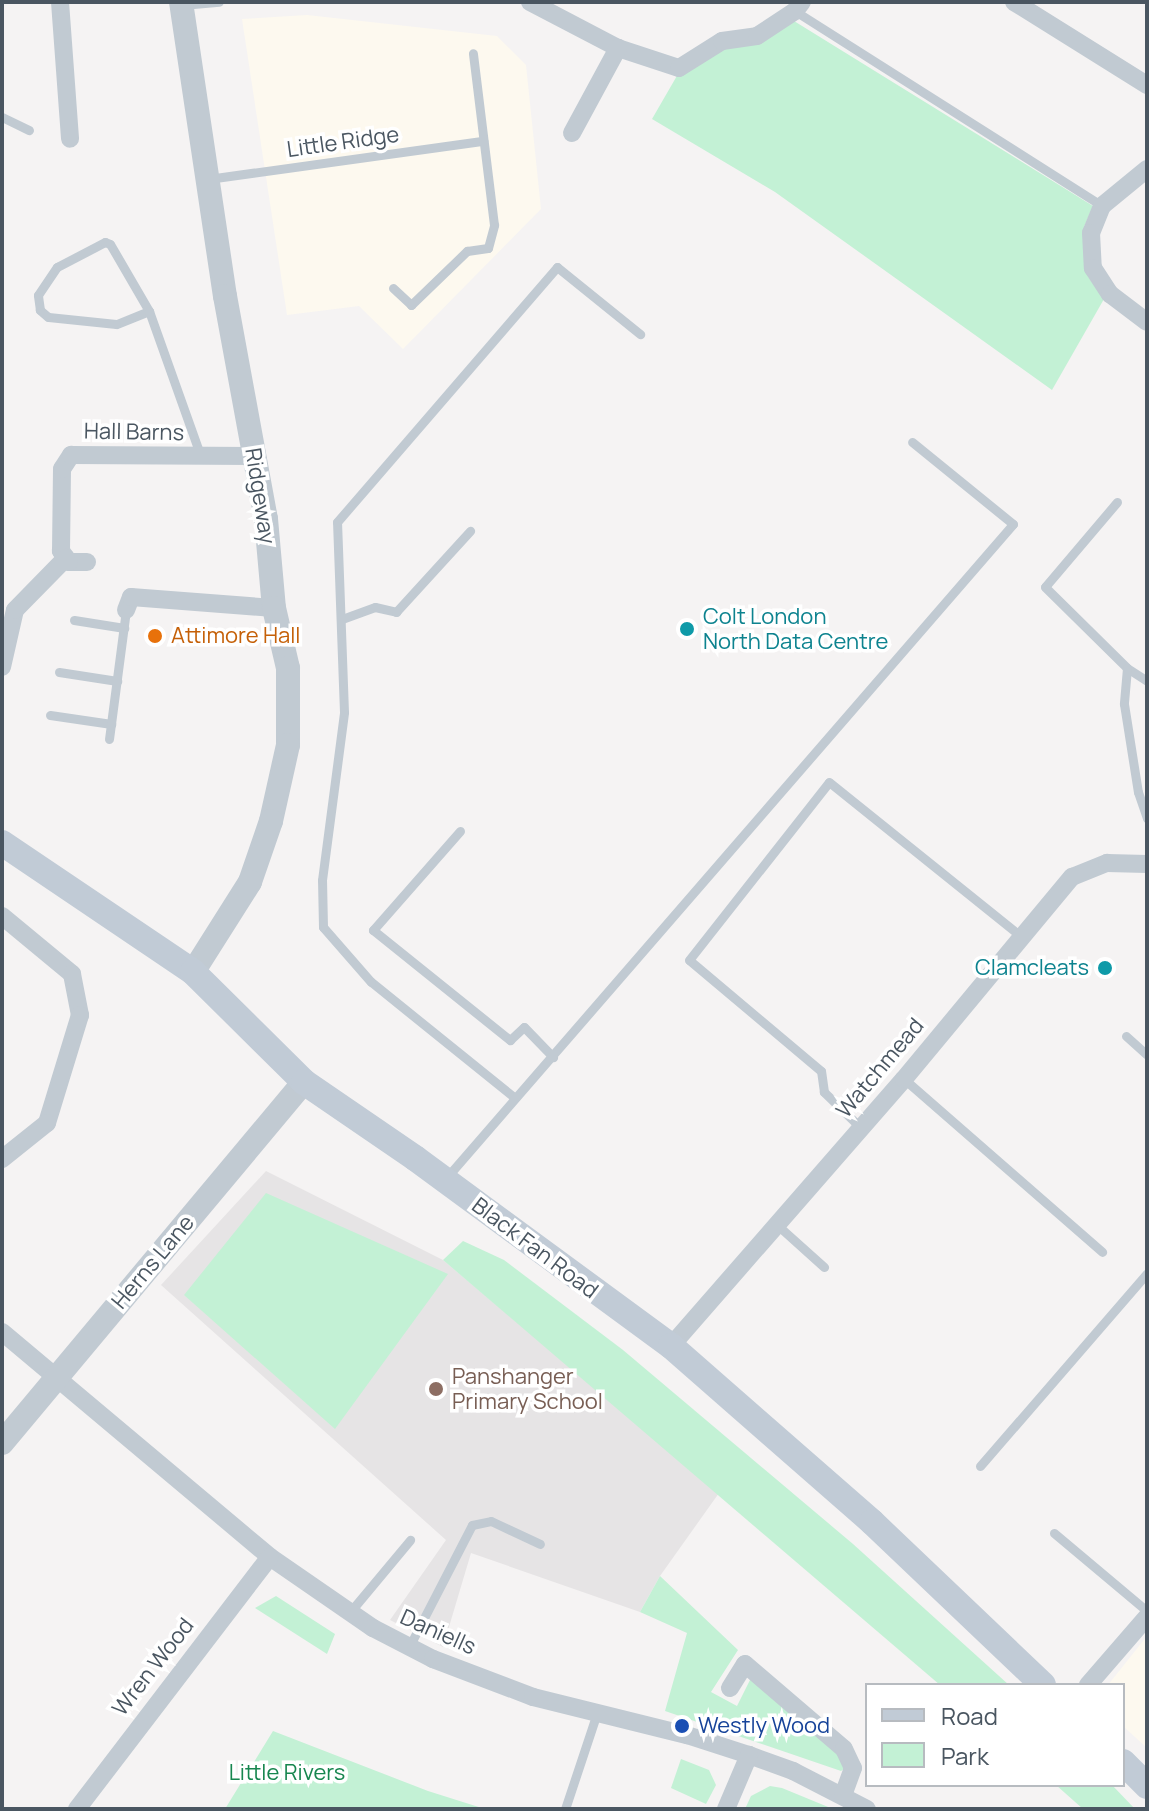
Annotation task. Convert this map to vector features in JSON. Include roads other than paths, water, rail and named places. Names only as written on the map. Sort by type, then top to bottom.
[{"type":"main road","name":"Black Fan Road","points":[[2,843],[193,972],[304,1082],[445,1180],[571,1277],[671,1346],[872,1522],[1041,1683]]},
{"type":"main road","points":[[1125,1764],[1147,1786]]},
{"type":"street","points":[[60,2],[70,139]]},
{"type":"street","points":[[530,2],[618,48],[679,68],[722,41],[757,36],[798,7]]},
{"type":"street","points":[[1014,2],[1147,85]]},
{"type":"street","name":"Ridgeway","points":[[182,3],[208,179],[266,519],[274,608],[288,668],[288,745],[271,821],[250,882],[193,972]]},
{"type":"street","points":[[572,133],[618,48]]},
{"type":"street","points":[[1147,169],[1102,206],[1091,233],[1093,268],[1110,294],[1147,322]]},
{"type":"street","name":"Hall Barns","points":[[66,558],[61,551],[62,469],[71,455],[254,456]]},
{"type":"street","points":[[2,667],[15,610],[66,558],[69,562],[87,562]]},
{"type":"street","points":[[125,619],[128,598],[131,597],[274,608]]},
{"type":"street","name":"Watchmead","points":[[671,1346],[775,1223],[904,1079],[1072,877],[1107,863],[1146,864]]},
{"type":"street","points":[[2,916],[72,974],[80,1015],[47,1123],[2,1159]]},
{"type":"street","name":"Herns Lane","points":[[2,1443],[304,1082]]},
{"type":"street","name":"Daniells","points":[[2,1332],[57,1375],[270,1557],[350,1612],[409,1647],[533,1697],[749,1755],[843,1795],[867,1809]]},
{"type":"street","name":"Wren Wood","points":[[77,1809],[270,1557]]},
{"type":"street","points":[[1090,1683],[1147,1614]]},
{"type":"street","points":[[730,1688],[745,1664],[844,1749],[853,1768],[843,1795]]},
{"type":"street","points":[[726,1809],[749,1755]]},
{"type":"lane","points":[[182,3],[219,2]]},
{"type":"lane","points":[[798,7],[1102,206]]},
{"type":"lane","points":[[393,288],[411,305],[467,251],[488,248],[494,225],[473,53]]},
{"type":"lane","points":[[2,117],[29,130]]},
{"type":"lane","name":"Little Ridge","points":[[208,179],[483,141]]},
{"type":"lane","points":[[149,311],[116,324],[48,317],[40,310],[38,295],[57,267],[105,242],[110,244],[149,311],[201,457]]},
{"type":"lane","points":[[515,1098],[371,982],[323,927],[322,880],[344,712],[337,522],[557,267],[640,334]]},
{"type":"lane","points":[[445,1180],[1013,524],[912,442]]},
{"type":"lane","points":[[1117,502],[1045,587],[1127,668],[1147,681]]},
{"type":"lane","points":[[342,619],[375,607],[396,612],[470,531]]},
{"type":"lane","points":[[74,620],[125,619],[109,739]]},
{"type":"lane","points":[[1127,668],[1124,704],[1138,792],[1147,818]]},
{"type":"lane","points":[[59,672],[117,681]]},
{"type":"lane","points":[[50,715],[111,724]]},
{"type":"lane","points":[[861,1128],[824,1092],[821,1071],[689,960],[829,782],[1022,937]]},
{"type":"lane","points":[[460,831],[373,930],[510,1040],[524,1027],[553,1057]]},
{"type":"lane","points":[[1146,864],[1147,848]]},
{"type":"lane","points":[[1126,1036],[1147,1055]]},
{"type":"lane","points":[[904,1079],[1102,1252]]},
{"type":"lane","points":[[775,1223],[824,1267]]},
{"type":"lane","points":[[980,1466],[1147,1273]]},
{"type":"lane","points":[[409,1647],[472,1525],[491,1521],[540,1544]]},
{"type":"lane","points":[[1054,1533],[1147,1614]]},
{"type":"lane","points":[[350,1612],[410,1540]]},
{"type":"lane","points":[[565,1809],[597,1713]]},
{"type":"place","name":"Colt London North Data Centre","points":[[687,629]]},
{"type":"place","name":"Attimore Hall","points":[[155,636]]},
{"type":"place","name":"Clamcleats","points":[[1105,968]]},
{"type":"place","name":"Panshanger Primary School","points":[[436,1389]]},
{"type":"place","name":"Westly Wood","points":[[682,1726]]},
{"type":"park label","name":"Little Rivers","points":[[287,1773]]}]
